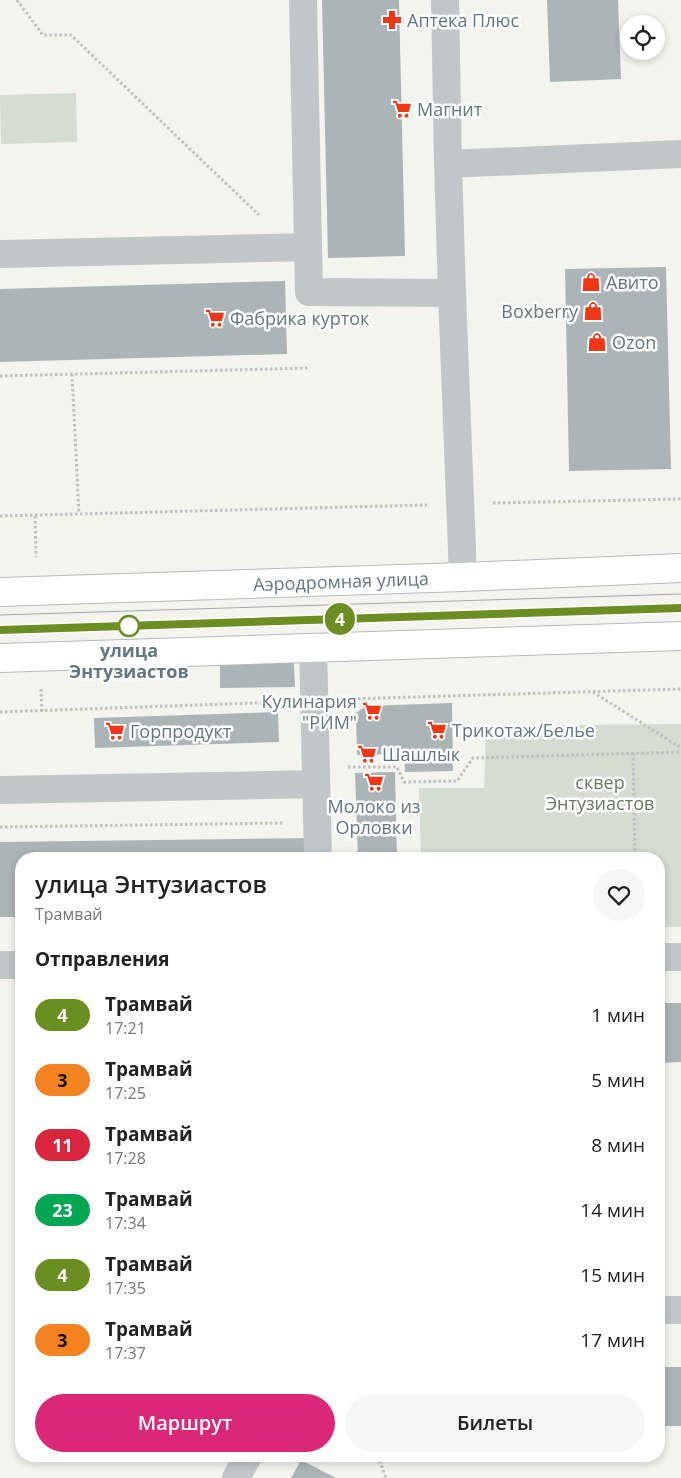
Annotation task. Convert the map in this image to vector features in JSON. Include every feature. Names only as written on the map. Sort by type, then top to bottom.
[{"type":"main road","name":"Аэродромная улица","points":[[0,592],[681,568]]},
{"type":"main road","points":[[0,658],[681,636]]},
{"type":"lane","points":[[303,0],[301,248],[308,292],[452,293]]},
{"type":"lane","points":[[445,0],[452,293],[463,577]]},
{"type":"lane","points":[[448,164],[681,154]]},
{"type":"lane","points":[[0,254],[301,248]]},
{"type":"lane","points":[[313,647],[318,852]]},
{"type":"lane","points":[[0,790],[316,784]]},
{"type":"lane","points":[[665,957],[681,957]]},
{"type":"lane","points":[[0,965],[15,965]]},
{"type":"lane","points":[[665,1310],[681,1310]]},
{"type":"lane","points":[[236,1478],[245,1462]]},
{"type":"path","points":[[17,0],[43,35],[71,35],[301,248]]},
{"type":"path","points":[[0,376],[309,368]]},
{"type":"path","points":[[72,374],[79,514]]},
{"type":"path","points":[[0,516],[681,499]]},
{"type":"path","points":[[592,692],[681,750]]},
{"type":"path","points":[[342,767],[397,766],[404,782],[456,780],[473,758],[681,750]]},
{"type":"path","points":[[633,753],[636,852]]},
{"type":"path","points":[[0,827],[317,823]]},
{"type":"path","points":[[380,1462],[386,1478]]},
{"type":"green space","points":[[76,93],[77,142],[1,144],[0,95]]},
{"type":"green space","name":"сквер Энтузиастов","points":[[681,724],[681,927],[665,927],[665,852],[421,852],[419,788],[484,788],[486,726]]},
{"type":"building","points":[[322,0],[399,0],[405,256],[328,258]]},
{"type":"building","points":[[547,0],[618,0],[621,79],[550,82]]},
{"type":"building","points":[[666,267],[671,469],[569,471],[565,269]]},
{"type":"building","points":[[285,281],[287,354],[0,362],[0,289]]},
{"type":"building","points":[[294,662],[295,687],[220,688],[220,664]]},
{"type":"building","points":[[452,703],[453,771],[405,772],[404,754],[357,755],[356,713],[366,706]]},
{"type":"building","points":[[278,712],[279,742],[95,748],[94,718]]},
{"type":"building","points":[[395,772],[397,852],[358,852],[355,773]]},
{"type":"building","points":[[313,838],[313,852],[15,852],[15,917],[0,917],[0,842]]},
{"type":"building","points":[[665,1003],[681,1003],[681,1062],[665,1063]]},
{"type":"building","points":[[665,1367],[681,1367],[681,1426],[665,1426]]},
{"type":"building","points":[[300,1462],[305,1462],[336,1478],[291,1478]]},
{"type":"tram line","points":[[0,615],[681,594]]},
{"type":"tram line","points":[[0,630],[681,608]]},
{"type":"tram line","name":"4","points":[[0,630],[681,608]]},
{"type":"place","name":"Аптека Плюс","points":[[392,20]]},
{"type":"place","name":"Магнит","points":[[402,109]]},
{"type":"place","name":"Авито","points":[[591,282]]},
{"type":"place","name":"Boxberry","points":[[593,311]]},
{"type":"place","name":"Фабрика курток","points":[[215,318]]},
{"type":"place","name":"Ozon","points":[[597,342]]},
{"type":"place","name":"улица Энтузиастов","points":[[129,626]]},
{"type":"place","name":"Кулинария \"РИМ\"","points":[[372,711]]},
{"type":"place","name":"Трикотаж/Белье","points":[[437,730]]},
{"type":"place","name":"Горпродукт","points":[[115,731]]},
{"type":"place","name":"Шашлык","points":[[367,754]]},
{"type":"place","name":"Молоко из Орловки","points":[[374,782]]}]
